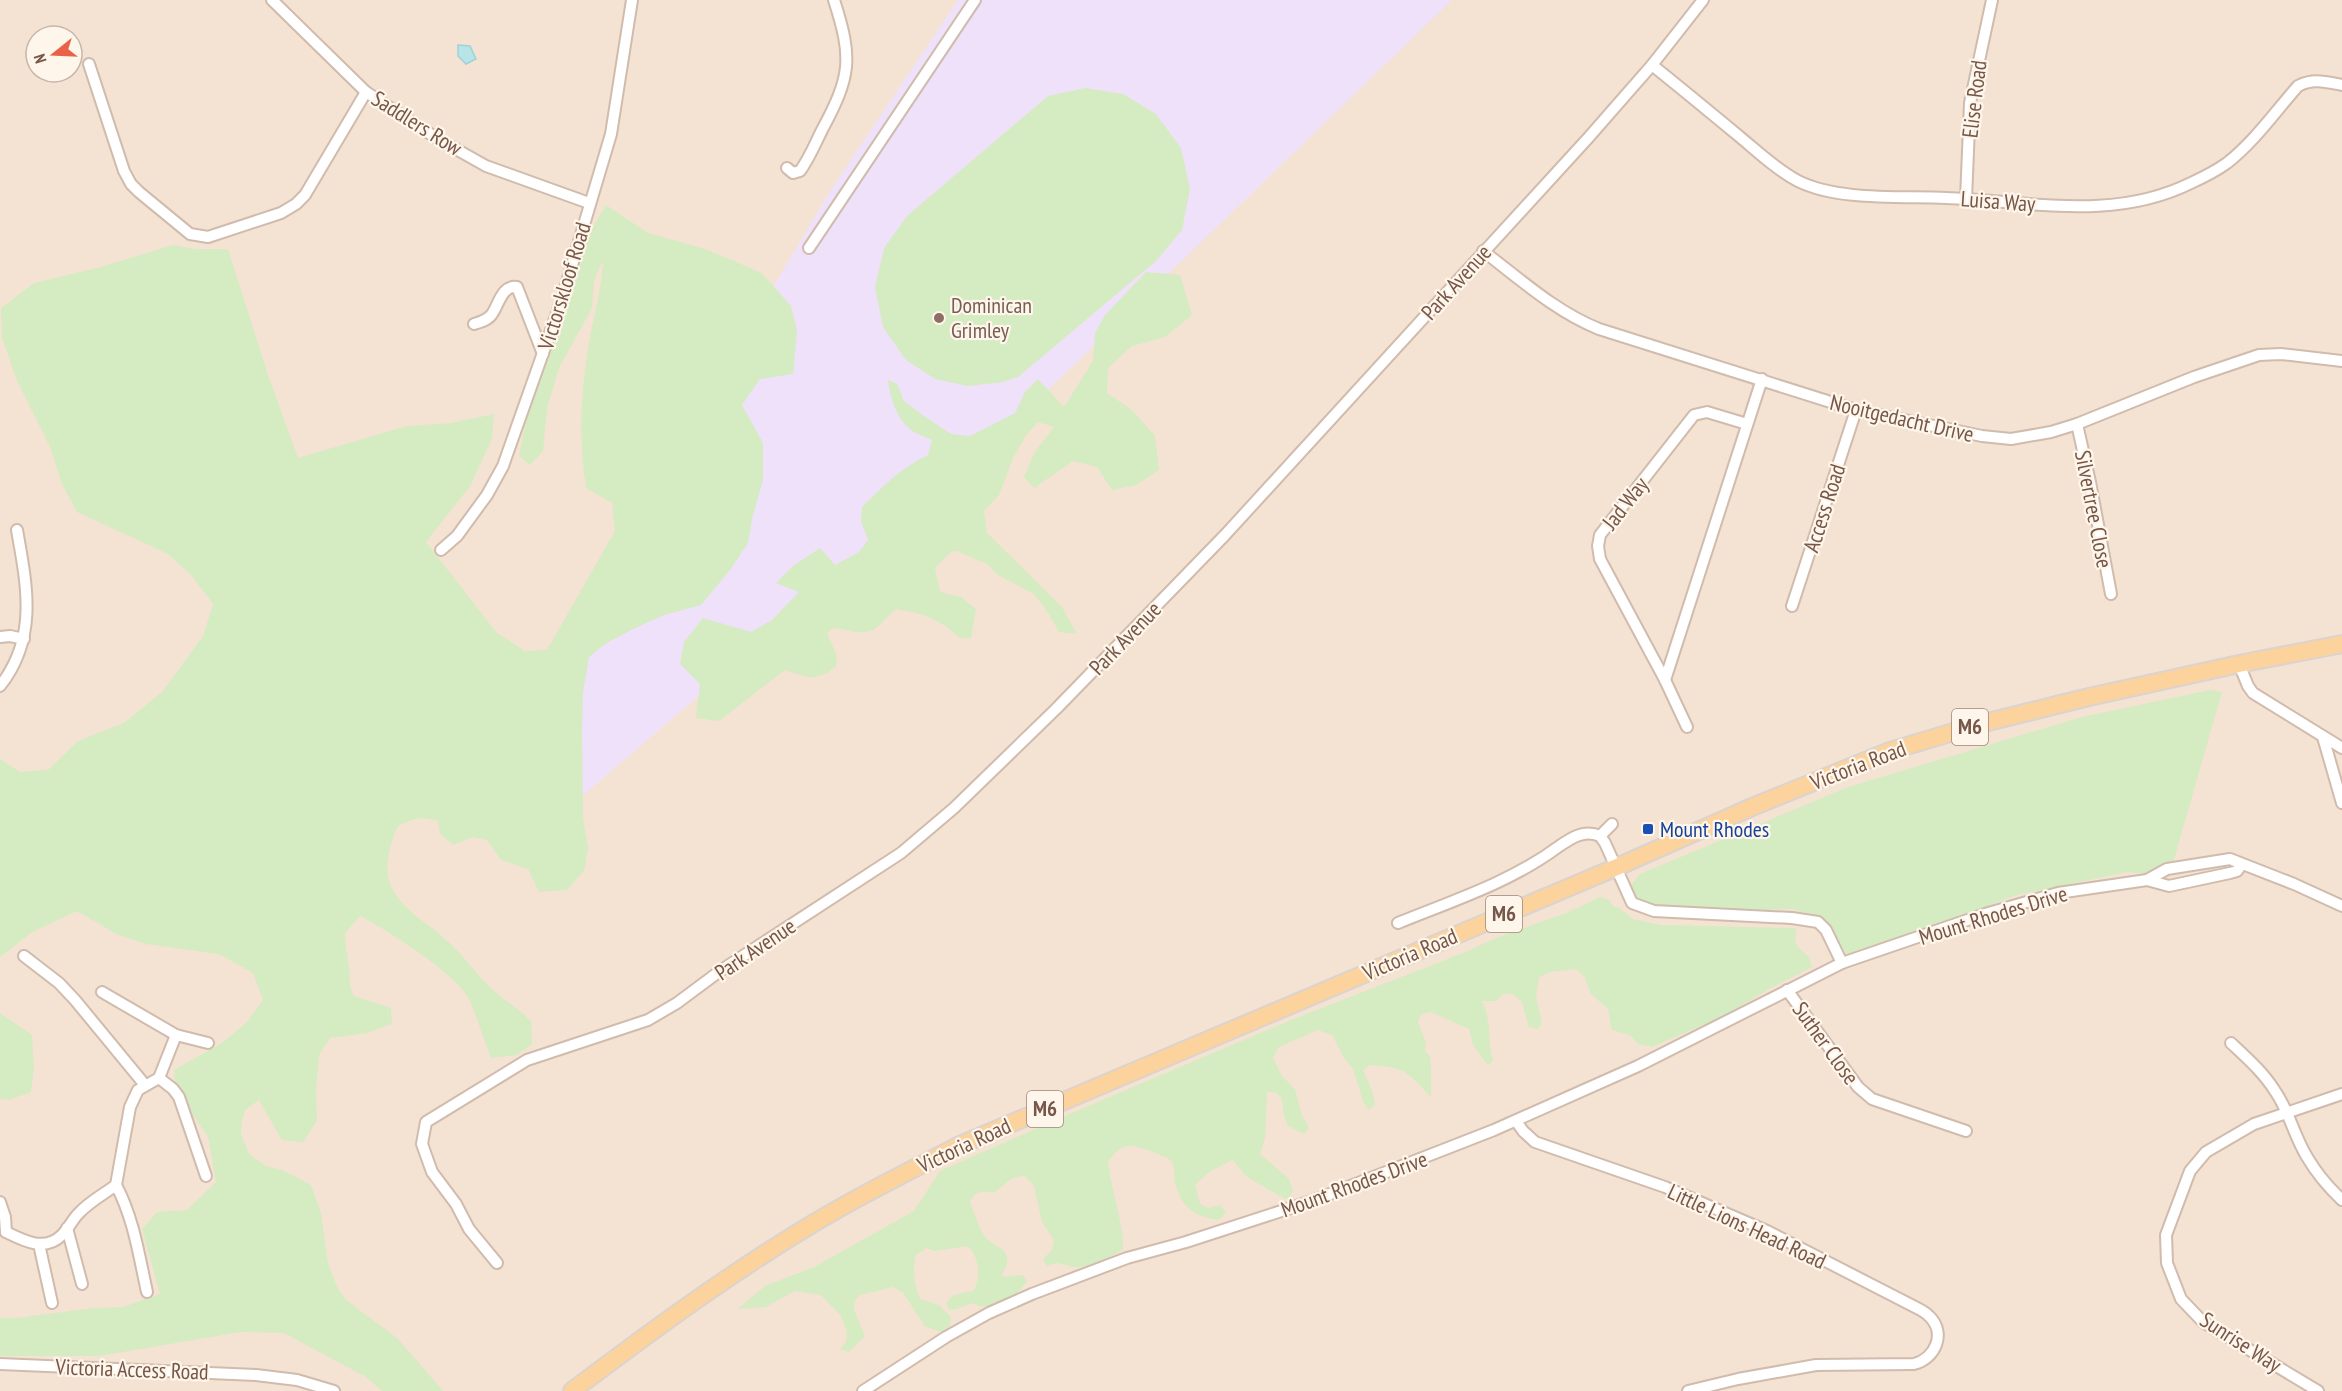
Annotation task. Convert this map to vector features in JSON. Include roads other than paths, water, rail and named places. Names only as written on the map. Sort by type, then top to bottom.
[{"type":"main road","name":"Victoria Road","points":[[572,1391],[713,1287],[796,1234],[873,1189],[960,1145],[1617,867],[1752,807],[1890,751],[1980,724],[2239,664],[2342,644]]},
{"type":"street","name":"Saddlers Row","points":[[272,0],[366,92],[438,139],[486,166],[589,203]]},
{"type":"street","name":"Victorskloof Road","points":[[441,550],[457,536],[500,473],[543,354],[612,134],[632,0]]},
{"type":"street","points":[[787,168],[793,172],[800,171],[842,93],[846,75],[847,50],[834,0]]},
{"type":"street","points":[[809,248],[975,0]]},
{"type":"street","name":"Park Avenue","points":[[498,1263],[469,1229],[456,1204],[432,1172],[422,1144],[426,1122],[527,1060],[648,1020],[661,1013],[720,971],[921,839],[1056,709],[1225,536],[1589,137],[1652,65],[1703,0]]},
{"type":"street","name":"Elise Road","points":[[1966,199],[1970,103],[1992,0]]},
{"type":"street","points":[[89,64],[124,171],[131,184],[190,234],[201,237],[226,232],[280,213],[296,204],[305,195],[366,92]]},
{"type":"street","name":"Luisa Way","points":[[1652,65],[1774,165],[1806,184],[1837,193],[2093,207],[2150,199],[2179,189],[2225,165],[2298,86],[2318,81],[2342,85]]},
{"type":"street","name":"Nooitgedacht Drive","points":[[1483,251],[1576,320],[1712,366],[1762,379],[1856,410],[1982,436],[2011,439],[2051,432],[2077,424],[2194,377],[2259,355],[2281,354],[2342,361]]},
{"type":"street","points":[[474,324],[489,317],[504,292],[512,286],[517,287],[543,354]]},
{"type":"street","points":[[1665,680],[1762,379]]},
{"type":"street","name":"Access Road","points":[[1792,606],[1856,410]]},
{"type":"street","name":"Jad Way","points":[[1687,727],[1665,680],[1600,559],[1598,546],[1600,535],[1694,415],[1707,412],[1747,424]]},
{"type":"street","name":"Silvertree Close","points":[[2077,424],[2111,594]]},
{"type":"street","points":[[0,686],[16,663],[27,625],[26,585],[17,530]]},
{"type":"street","points":[[0,637],[10,636],[24,639]]},
{"type":"street","points":[[2239,664],[2253,693],[2342,748]]},
{"type":"street","points":[[2323,737],[2342,803]]},
{"type":"street","points":[[1600,836],[1612,824]]},
{"type":"street","points":[[1398,923],[1531,865],[1571,838],[1587,832],[1600,836],[1617,867],[1632,903],[1654,911],[1792,918],[1818,922],[1826,930],[1842,963]]},
{"type":"street","points":[[2147,880],[2167,869],[2230,859],[2342,906]]},
{"type":"street","points":[[2147,880],[2169,886],[2237,871],[2241,865]]},
{"type":"street","name":"Mount Rhodes Drive","points":[[863,1391],[946,1337],[989,1313],[1063,1281],[1127,1258],[1186,1242],[1312,1201],[1516,1121],[1638,1066],[1842,963],[2031,900],[2058,893],[2147,880]]},
{"type":"street","points":[[24,956],[59,983],[75,1000],[145,1085]]},
{"type":"street","name":"Suther Close","points":[[1787,990],[1864,1094],[1872,1099],[1966,1131]]},
{"type":"street","points":[[102,992],[176,1035],[208,1043]]},
{"type":"street","points":[[147,1292],[126,1203],[116,1185],[130,1107],[138,1090],[159,1078],[176,1035]]},
{"type":"street","points":[[2231,1043],[2257,1068],[2275,1090],[2306,1156],[2323,1181],[2342,1200]]},
{"type":"street","points":[[159,1078],[177,1093],[207,1176]]},
{"type":"street","name":"Sunrise Way","points":[[2318,1391],[2204,1322],[2181,1299],[2167,1263],[2166,1235],[2190,1171],[2206,1152],[2254,1124],[2342,1094]]},
{"type":"street","name":"Little Lions Head Road","points":[[1516,1121],[1523,1131],[1536,1142],[1665,1187],[1767,1231],[1917,1308],[1930,1316],[1936,1327],[1938,1338],[1933,1353],[1923,1362],[1816,1365],[1738,1379],[1688,1391]]},
{"type":"street","points":[[0,1202],[3,1232],[27,1242],[39,1244],[54,1240],[68,1228],[81,1210],[116,1185]]},
{"type":"street","points":[[68,1228],[82,1284]]},
{"type":"street","points":[[39,1244],[52,1303]]},
{"type":"street","name":"Victoria Access Road","points":[[0,1364],[256,1375],[297,1380],[334,1391]]},
{"type":"water","points":[[458,45],[470,46],[476,59],[466,64],[458,56]]},
{"type":"place","name":"Dominican Grimley","points":[[939,318]]},
{"type":"place","name":"Mount Rhodes","points":[[1648,829]]}]
